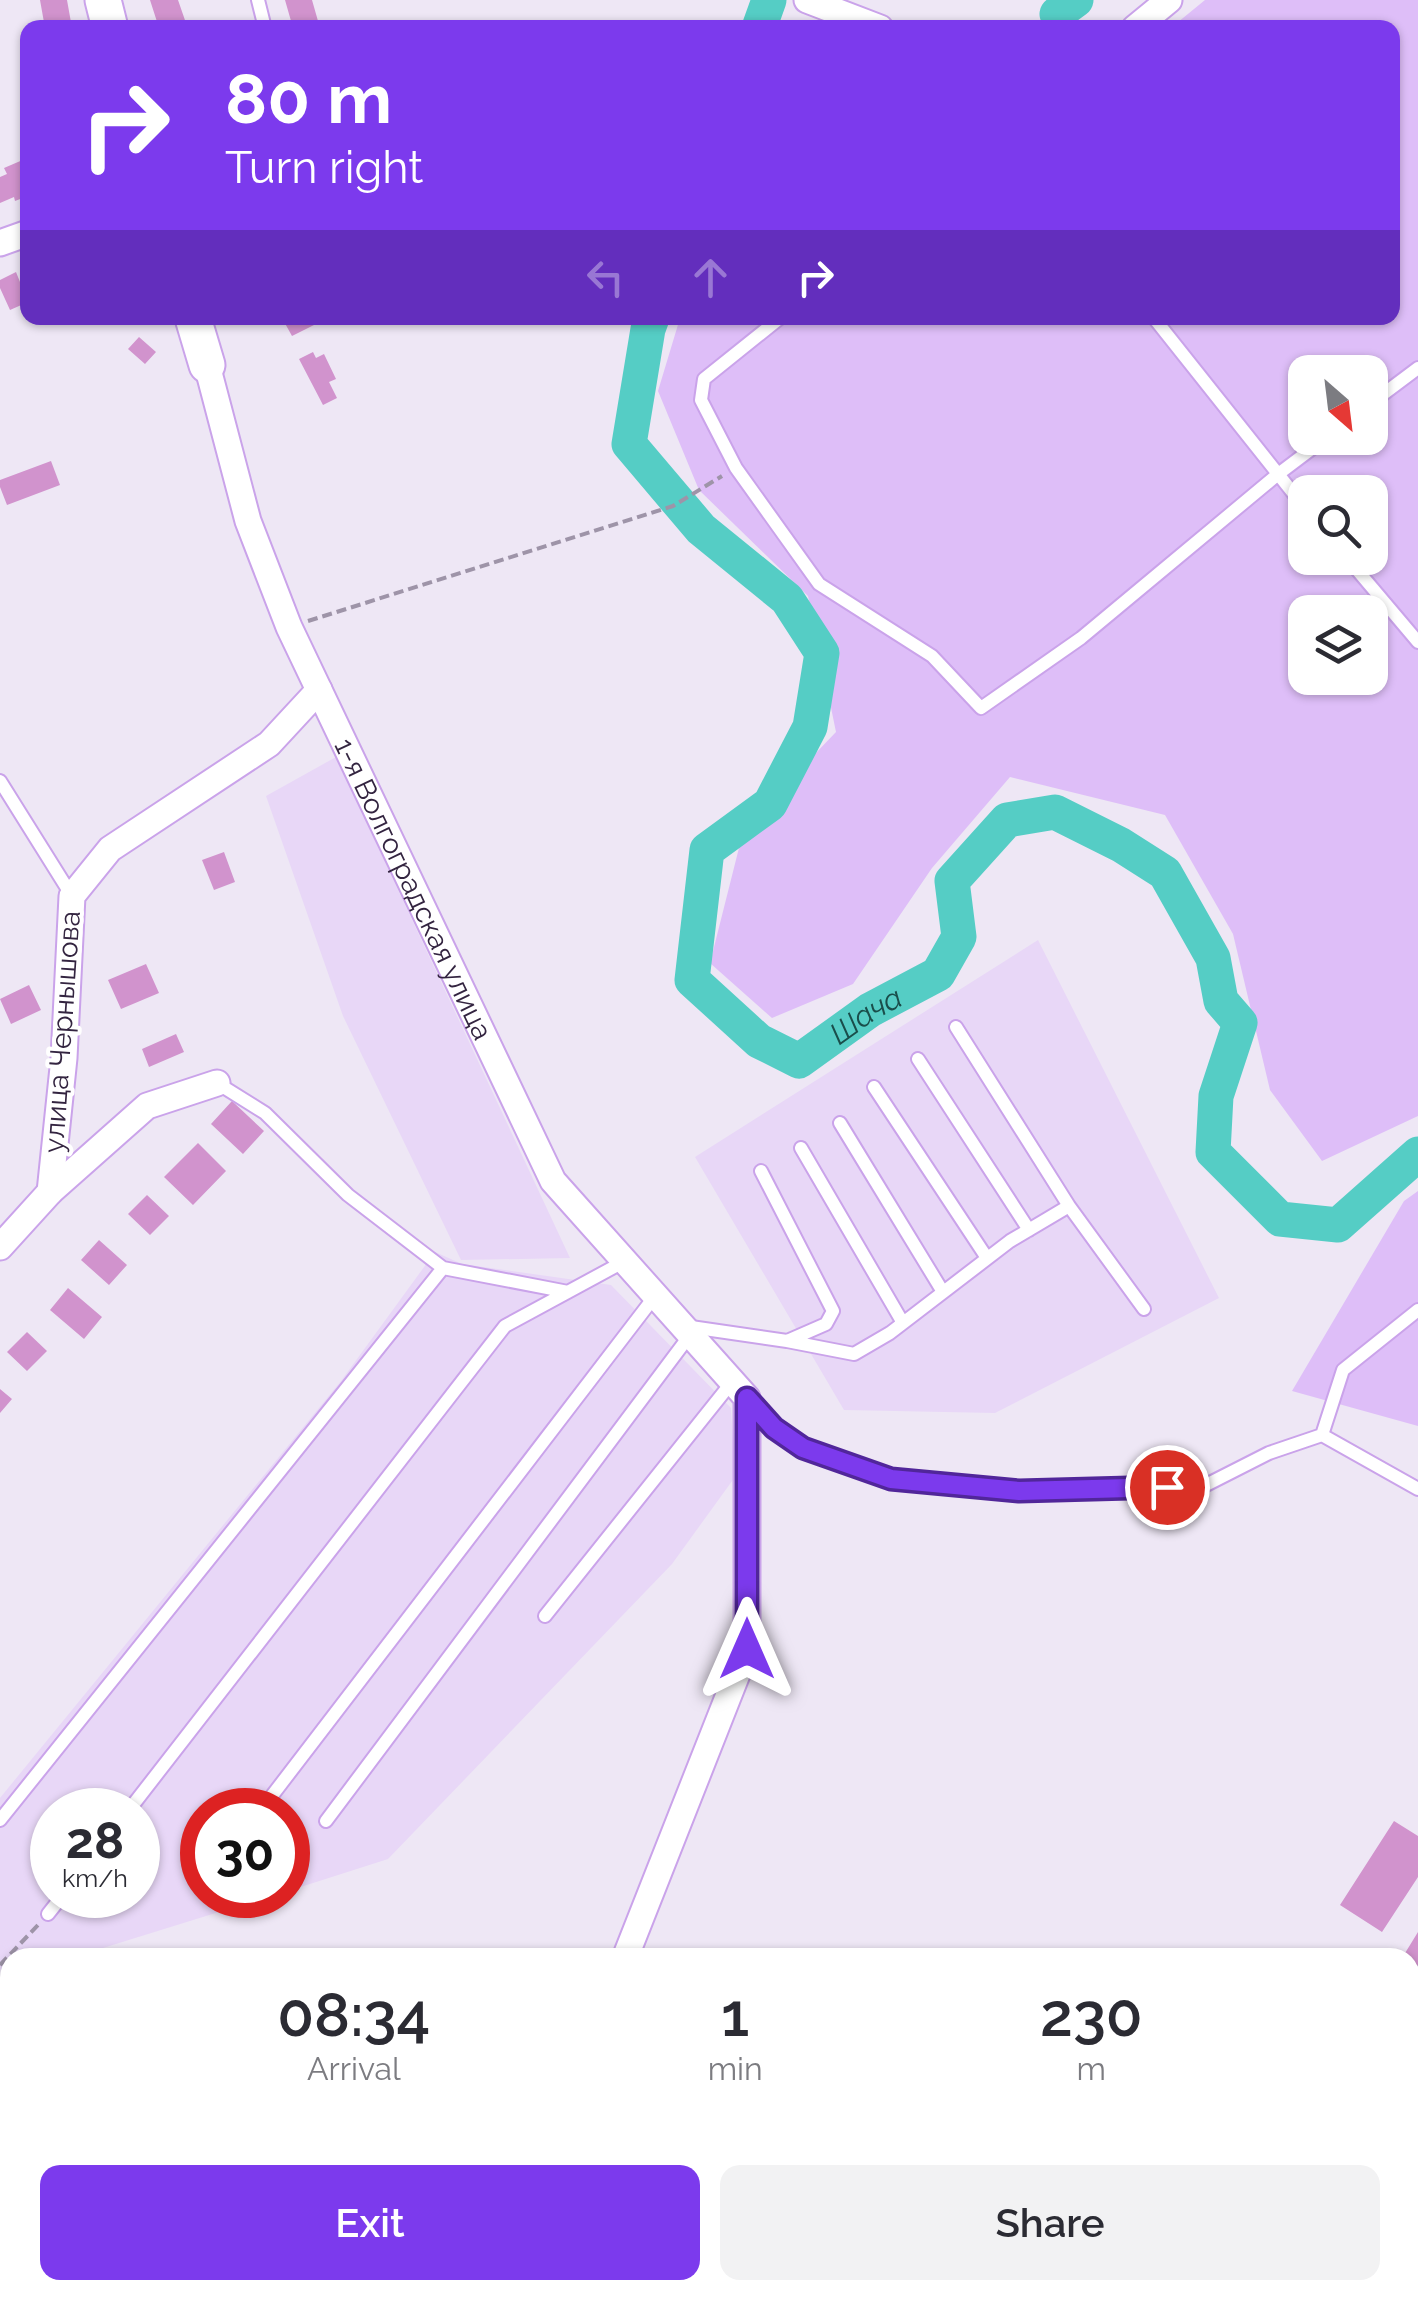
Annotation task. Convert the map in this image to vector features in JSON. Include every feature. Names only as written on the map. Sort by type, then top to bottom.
[{"type":"street","points":[[807,0],[859,20]]},
{"type":"street","points":[[1145,20],[1169,0]]},
{"type":"street","name":"1-я Волгоградская улица","points":[[195,325],[248,521],[289,627],[553,1181],[740,1390]]},
{"type":"street","name":"улица Чернышова","points":[[50,1192],[64,1058],[72,896],[110,849],[269,744],[319,690]]},
{"type":"street","name":"улица Чернышова","points":[[0,1247],[50,1192],[147,1106],[217,1083]]},
{"type":"street","points":[[629,1948],[747,1649],[740,1390]]},
{"type":"lane","points":[[771,325],[704,380],[701,400],[736,468],[819,584],[932,656],[980,708],[1081,638],[1303,455]]},
{"type":"lane","points":[[1159,325],[1288,488]]},
{"type":"lane","points":[[1388,390],[1418,368]]},
{"type":"lane","points":[[1361,575],[1418,642]]},
{"type":"lane","points":[[0,781],[72,896]]},
{"type":"lane","points":[[956,1027],[1069,1206],[1144,1309]]},
{"type":"lane","points":[[918,1059],[1028,1230]]},
{"type":"lane","points":[[217,1083],[265,1113],[348,1195],[443,1268],[568,1292]]},
{"type":"lane","points":[[874,1087],[987,1258]]},
{"type":"lane","points":[[840,1123],[943,1292]]},
{"type":"lane","points":[[801,1148],[902,1323]]},
{"type":"lane","points":[[761,1171],[832,1312],[826,1324],[786,1341]]},
{"type":"lane","points":[[326,1821],[686,1330],[786,1341],[854,1354],[987,1258],[1069,1206]]},
{"type":"lane","points":[[146,1788],[505,1326],[624,1261]]},
{"type":"lane","points":[[0,1820],[443,1268]]},
{"type":"lane","points":[[278,1788],[655,1296]]},
{"type":"lane","points":[[1322,1435],[1343,1370],[1418,1310]]},
{"type":"lane","points":[[545,1616],[740,1390],[774,1428],[803,1448],[891,1479],[1019,1491],[1204,1486],[1269,1452],[1322,1435],[1418,1488]]},
{"type":"path","points":[[289,627],[672,506],[736,468]]},
{"type":"path","points":[[16,1948],[44,1918]]},
{"type":"shaded area","points":[[1205,0],[1418,0],[1418,1116],[1322,1161],[1270,1090],[1233,934],[1165,815],[1010,777],[932,868],[853,984],[772,1018],[710,963],[744,828],[836,732],[808,596],[699,490],[658,391],[678,325],[1400,325],[1400,20],[1181,20]]},
{"type":"shaded area","points":[[336,757],[570,1258],[461,1260],[343,1016],[266,796]]},
{"type":"shaded area","points":[[1038,940],[1219,1298],[995,1413],[844,1410],[695,1157]]},
{"type":"shaded area","points":[[1418,1191],[1418,1426],[1292,1391],[1404,1201]]},
{"type":"shaded area","points":[[435,1252],[462,1264],[611,1285],[731,1408],[735,1477],[672,1564],[388,1859],[310,1884],[310,1788],[180,1788],[180,1918],[200,1918],[103,1948],[0,1948],[0,1798],[341,1381]]},
{"type":"building","points":[[40,0],[67,0],[71,20],[44,20]]},
{"type":"building","points":[[150,0],[178,0],[185,20],[156,20]]},
{"type":"building","points":[[285,0],[312,0],[318,20],[291,20]]},
{"type":"building","points":[[20,161],[20,199],[15,201],[14,197],[0,203],[0,177],[7,174],[4,168]]},
{"type":"building","points":[[16,272],[20,306],[10,310],[0,280]]},
{"type":"building","points":[[286,325],[314,325],[292,336]]},
{"type":"building","points":[[139,337],[156,352],[145,364],[128,349]]},
{"type":"building","points":[[313,352],[316,358],[324,354],[336,379],[329,382],[337,398],[323,405],[299,359]]},
{"type":"building","points":[[51,461],[60,485],[7,505],[0,480]]},
{"type":"building","points":[[224,852],[235,882],[214,890],[202,860]]},
{"type":"building","points":[[146,964],[159,993],[121,1009],[108,980]]},
{"type":"building","points":[[29,985],[41,1010],[11,1024],[0,999]]},
{"type":"building","points":[[176,1034],[184,1052],[149,1067],[142,1049]]},
{"type":"building","points":[[232,1101],[264,1131],[243,1154],[211,1124]]},
{"type":"building","points":[[198,1143],[226,1171],[193,1205],[164,1177]]},
{"type":"building","points":[[147,1195],[169,1216],[150,1235],[128,1214]]},
{"type":"building","points":[[99,1240],[127,1265],[109,1285],[81,1260]]},
{"type":"building","points":[[68,1288],[102,1317],[84,1339],[50,1310]]},
{"type":"building","points":[[27,1332],[47,1351],[27,1371],[7,1352]]},
{"type":"building","points":[[0,1389],[12,1399],[0,1413]]},
{"type":"building","points":[[1394,1821],[1418,1836],[1418,1877],[1382,1932],[1340,1905]]},
{"type":"building","points":[[1418,1932],[1418,1948],[1408,1948]]},
{"type":"waterway","name":"Шача","points":[[762,20],[769,0]]},
{"type":"waterway","points":[[1057,14],[1076,0]]},
{"type":"waterway","name":"Шача","points":[[649,325],[629,444],[701,529],[787,599],[822,653],[810,727],[770,804],[707,850],[692,980],[759,1041],[799,1061],[870,1010],[938,974],[959,937],[952,881],[1007,820],[1055,812],[1121,845],[1165,873],[1213,958],[1221,1001],[1240,1023],[1216,1096],[1213,1152],[1280,1219],[1338,1225],[1418,1154]]},
{"type":"route","points":[[747,1649],[747,1398],[774,1428],[803,1448],[891,1479],[1019,1491],[1167,1487]]}]
